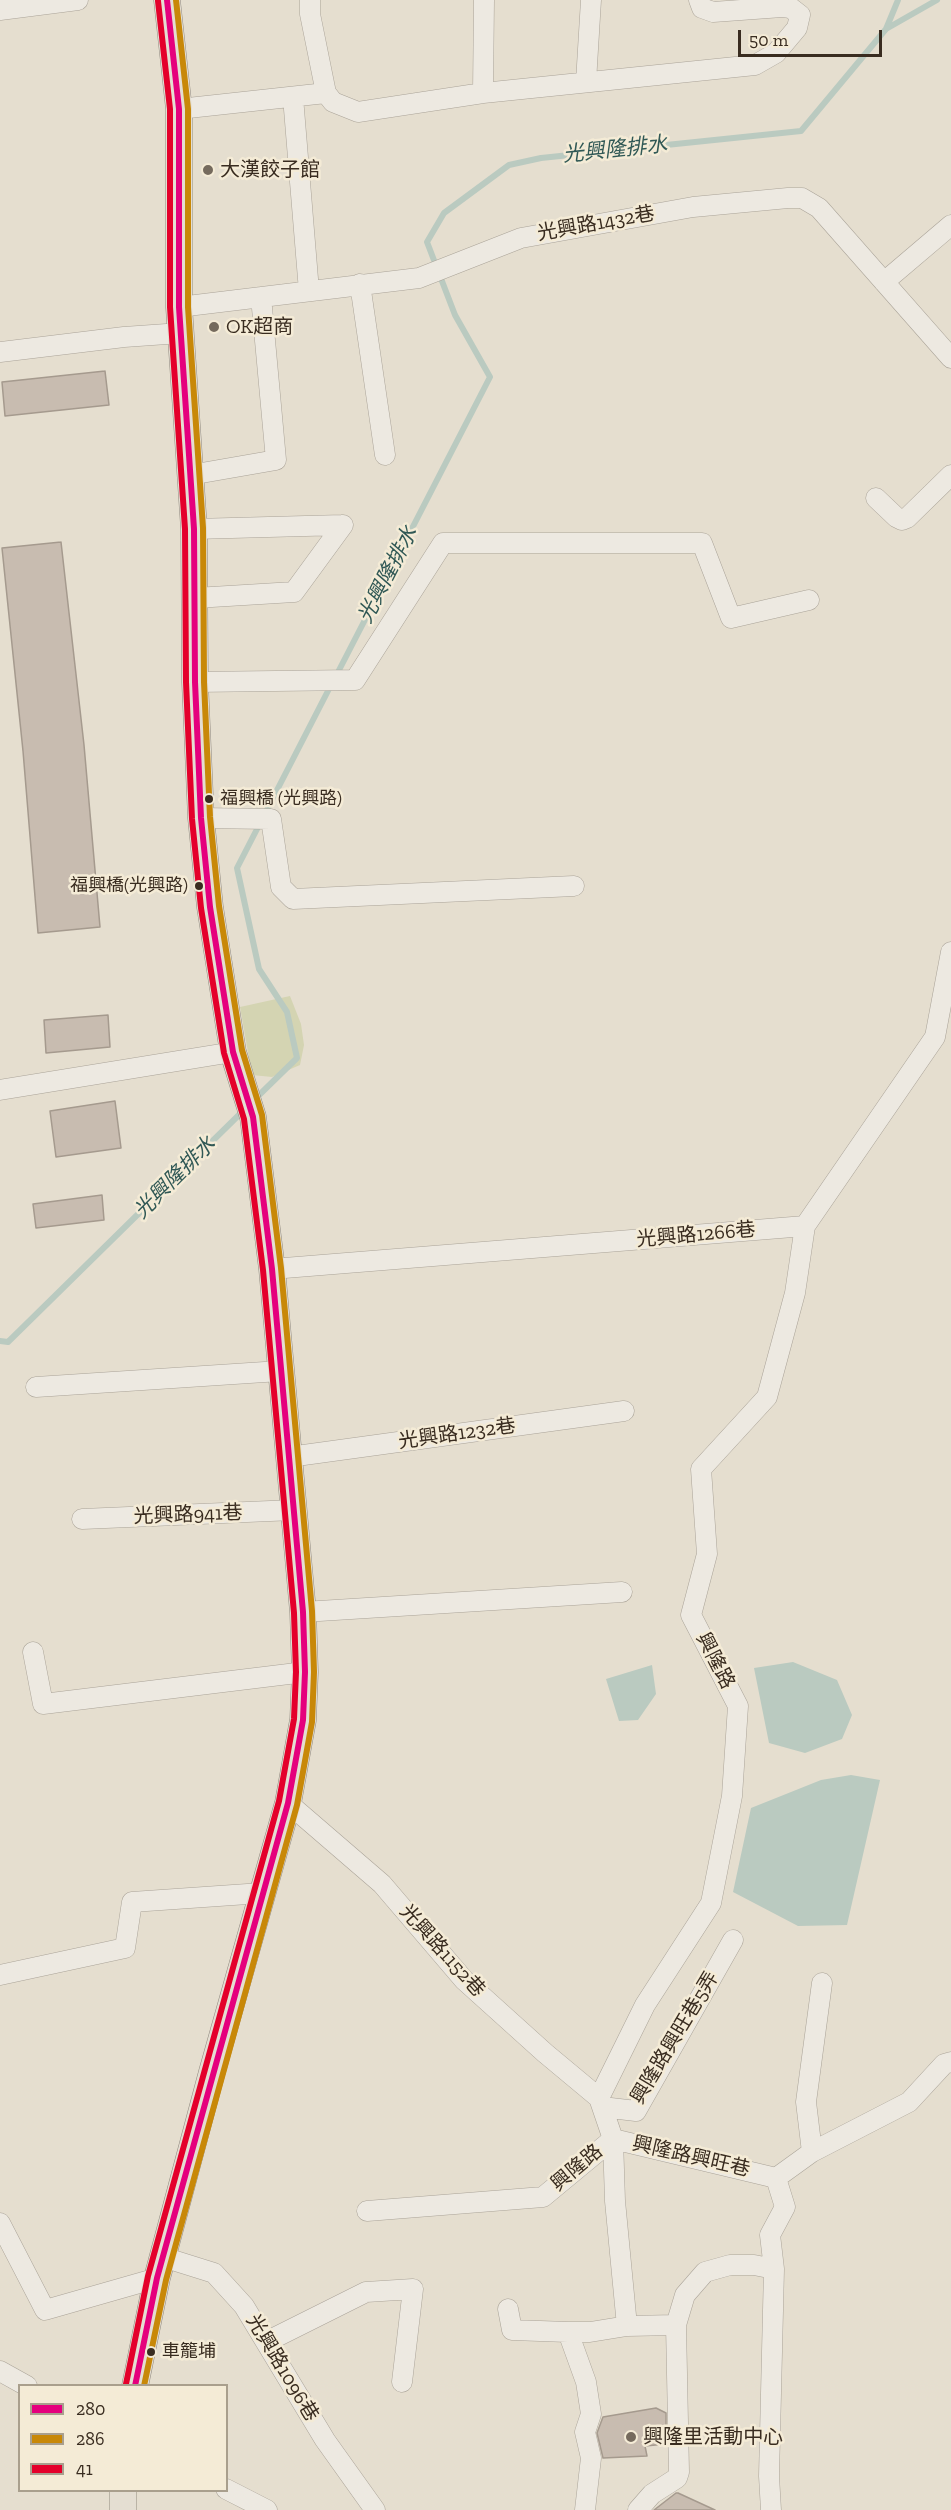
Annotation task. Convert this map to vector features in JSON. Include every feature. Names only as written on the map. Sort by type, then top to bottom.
[{"type":"main road","points":[[135,2384],[160,2267],[288,1803],[303,1720],[305,1672],[303,1612],[272,1269],[253,1117],[233,1052],[210,907],[201,818],[195,682],[194,529],[179,307],[179,109],[167,0]]},
{"type":"main road","points":[[123,2492],[123,2510]]},
{"type":"street","points":[[0,10],[78,0]]},
{"type":"street","points":[[310,0],[310,14],[326,93],[333,102],[358,112],[483,93],[755,64],[776,52],[797,28],[800,15],[791,8],[713,12],[702,8],[699,0]]},
{"type":"street","points":[[483,93],[484,0]]},
{"type":"street","points":[[586,82],[591,0]]},
{"type":"street","points":[[179,109],[326,93]]},
{"type":"street","points":[[293,97],[309,291]]},
{"type":"street","name":"光興路1432巷","points":[[179,307],[419,278],[521,238],[693,207],[802,198],[819,208],[951,358]]},
{"type":"street","points":[[884,282],[951,225]]},
{"type":"street","points":[[360,284],[385,455]]},
{"type":"street","points":[[190,475],[276,460],[261,297]]},
{"type":"street","points":[[0,352],[124,337],[180,333]]},
{"type":"street","points":[[876,498],[902,520],[907,518],[951,476]]},
{"type":"street","points":[[194,529],[343,525],[294,592],[195,598]]},
{"type":"street","points":[[195,682],[355,680],[443,543],[702,543],[731,618],[809,600]]},
{"type":"street","points":[[201,818],[271,819],[280,887],[293,900],[574,886]]},
{"type":"street","points":[[805,1226],[935,1037],[951,952]]},
{"type":"street","points":[[0,1090],[233,1052]]},
{"type":"street","name":"光興路1266巷","points":[[272,1269],[805,1226]]},
{"type":"street","name":"興隆路","points":[[600,2103],[645,2005],[711,1903],[732,1796],[738,1706],[691,1615],[707,1554],[700,1469],[767,1397],[795,1293],[805,1226]]},
{"type":"street","points":[[36,1388],[280,1371]]},
{"type":"street","name":"光興路1232巷","points":[[290,1457],[624,1411]]},
{"type":"street","name":"光興路941巷","points":[[82,1519],[294,1510]]},
{"type":"street","points":[[303,1612],[622,1592]]},
{"type":"street","points":[[33,1652],[43,1704],[305,1672]]},
{"type":"street","name":"光興路1152巷","points":[[288,1803],[382,1884],[464,1980],[600,2103]]},
{"type":"street","points":[[0,1975],[125,1948],[132,1902],[262,1893]]},
{"type":"street","name":"興隆路興旺巷5弄","points":[[600,2103],[636,2111],[733,1940]]},
{"type":"street","points":[[812,2152],[806,2102],[822,1983]]},
{"type":"street","points":[[771,2510],[769,2476],[774,2269],[770,2235],[785,2207],[776,2178],[812,2152],[909,2102],[944,2064],[951,2062]]},
{"type":"street","name":"興隆路興旺巷","points":[[600,2103],[613,2139],[776,2178]]},
{"type":"street","name":"興隆路","points":[[367,2211],[543,2197],[613,2139]]},
{"type":"street","name":"興隆路","points":[[613,2139],[615,2201],[627,2326]]},
{"type":"street","points":[[0,2223],[45,2310],[160,2267]]},
{"type":"street","points":[[638,2510],[652,2494],[677,2478],[679,2472],[676,2325],[685,2295],[705,2272],[730,2265],[754,2265],[774,2269]]},
{"type":"street","name":"光興路1096巷","points":[[160,2267],[214,2273],[244,2306],[325,2440],[375,2510]]},
{"type":"street","points":[[266,2342],[366,2292],[413,2289],[402,2382]]},
{"type":"street","points":[[508,2309],[512,2330],[590,2332],[627,2326],[676,2325]]},
{"type":"street","points":[[568,2331],[586,2382],[591,2414],[585,2432],[591,2458],[585,2510]]},
{"type":"street","points":[[0,2371],[25,2384]]},
{"type":"street","points":[[228,2490],[267,2510]]},
{"type":"green space","points":[[290,996],[301,1024],[304,1045],[300,1065],[272,1077],[252,1075],[240,1007]]},
{"type":"shaded area","points":[[793,1662],[837,1680],[852,1715],[842,1739],[805,1753],[769,1743],[754,1668]]},
{"type":"shaded area","points":[[652,1665],[656,1694],[638,1720],[619,1721],[606,1679]]},
{"type":"shaded area","points":[[851,1775],[880,1780],[847,1925],[798,1926],[733,1892],[751,1808],[821,1780]]},
{"type":"building","points":[[105,371],[109,405],[5,416],[2,382]]},
{"type":"building","points":[[61,542],[84,745],[100,927],[38,933],[23,751],[2,548]]},
{"type":"building","points":[[108,1015],[110,1047],[46,1053],[44,1020]]},
{"type":"building","points":[[115,1101],[121,1148],[56,1157],[50,1111]]},
{"type":"building","points":[[102,1195],[104,1220],[36,1228],[33,1204]]},
{"type":"building","name":"興隆里活動中心","points":[[656,2408],[666,2413],[666,2444],[645,2446],[647,2456],[603,2458],[597,2433],[603,2417]]},
{"type":"building","points":[[678,2493],[715,2510],[654,2510]]},
{"type":"waterway","name":"光興隆排水","points":[[336,676],[490,377],[455,315],[427,242],[444,213],[509,165],[541,158],[801,131],[886,29],[898,0]]},
{"type":"waterway","points":[[886,29],[937,0]]},
{"type":"waterway","name":"光興隆排水","points":[[254,1100],[297,1058],[287,1012],[259,969],[237,868],[331,685]]},
{"type":"waterway","name":"光興隆排水","points":[[0,1341],[8,1342],[245,1109]]},
{"type":"transit line","name":"280","points":[[135,2384],[157,2278],[288,1803],[303,1720],[305,1672],[303,1612],[272,1269],[253,1117],[233,1052],[210,907],[201,818],[195,682],[194,529],[179,307],[179,109],[167,0]]},
{"type":"transit line","name":"286","points":[[144,2384],[166,2280],[297,1805],[312,1722],[314,1672],[312,1611],[281,1268],[262,1115],[242,1050],[219,906],[210,817],[204,682],[203,528],[188,307],[188,109],[176,0]]},
{"type":"transit line","name":"41","points":[[126,2384],[148,2276],[279,1801],[294,1719],[296,1672],[294,1613],[263,1270],[244,1119],[224,1053],[201,908],[192,819],[186,682],[185,529],[170,307],[170,109],[158,1]]},
{"type":"place","name":"大漢餃子館","points":[[208,170]]},
{"type":"place","name":"OK超商","points":[[214,327]]},
{"type":"place","name":"福興橋 (光興路)","points":[[209,799]]},
{"type":"place","name":"福興橋(光興路)","points":[[199,886]]},
{"type":"place","name":"車籠埔","points":[[151,2352]]},
{"type":"place","name":"興隆里活動中心","points":[[631,2437]]}]
